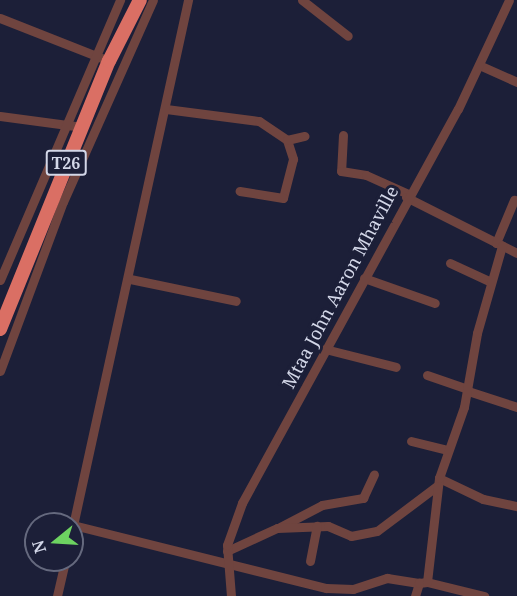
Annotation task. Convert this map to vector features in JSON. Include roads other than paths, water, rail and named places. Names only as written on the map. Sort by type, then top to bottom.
[{"type":"highway","name":"T26","points":[[0,328],[109,61],[140,0]]},
{"type":"street","points":[[0,280],[94,54],[120,0]]},
{"type":"street","points":[[0,371],[63,202],[153,0]]},
{"type":"street","points":[[76,512],[130,279],[188,0]]},
{"type":"street","points":[[302,0],[348,36]]},
{"type":"street","name":"Mtaa John Aaron Mhaville","points":[[231,596],[227,555],[242,503],[479,65],[509,0]]},
{"type":"street","points":[[0,18],[109,61]]},
{"type":"street","points":[[479,65],[517,82]]},
{"type":"street","points":[[166,110],[259,121],[287,140],[293,159],[283,198],[240,191]]},
{"type":"street","points":[[0,116],[66,122],[82,127]]},
{"type":"street","points":[[343,135],[341,171],[366,175],[517,253]]},
{"type":"street","points":[[287,140],[305,136]]},
{"type":"street","points":[[415,596],[423,582],[438,482],[446,450],[468,390],[499,245],[514,200]]},
{"type":"street","points":[[450,263],[491,282]]},
{"type":"street","points":[[364,278],[435,303]]},
{"type":"street","points":[[130,279],[236,301]]},
{"type":"street","points":[[325,349],[396,367]]},
{"type":"street","points":[[427,375],[517,407]]},
{"type":"street","points":[[411,441],[446,450]]},
{"type":"street","points":[[227,555],[322,505],[366,496],[374,474]]},
{"type":"street","points":[[280,528],[317,526],[351,536],[377,531],[438,482]]},
{"type":"street","points":[[438,482],[517,506]]},
{"type":"street","points":[[310,561],[317,526]]},
{"type":"street","points":[[84,529],[227,555],[326,588],[353,589],[387,578],[423,582],[483,596]]},
{"type":"street","points":[[57,596],[62,572]]}]
